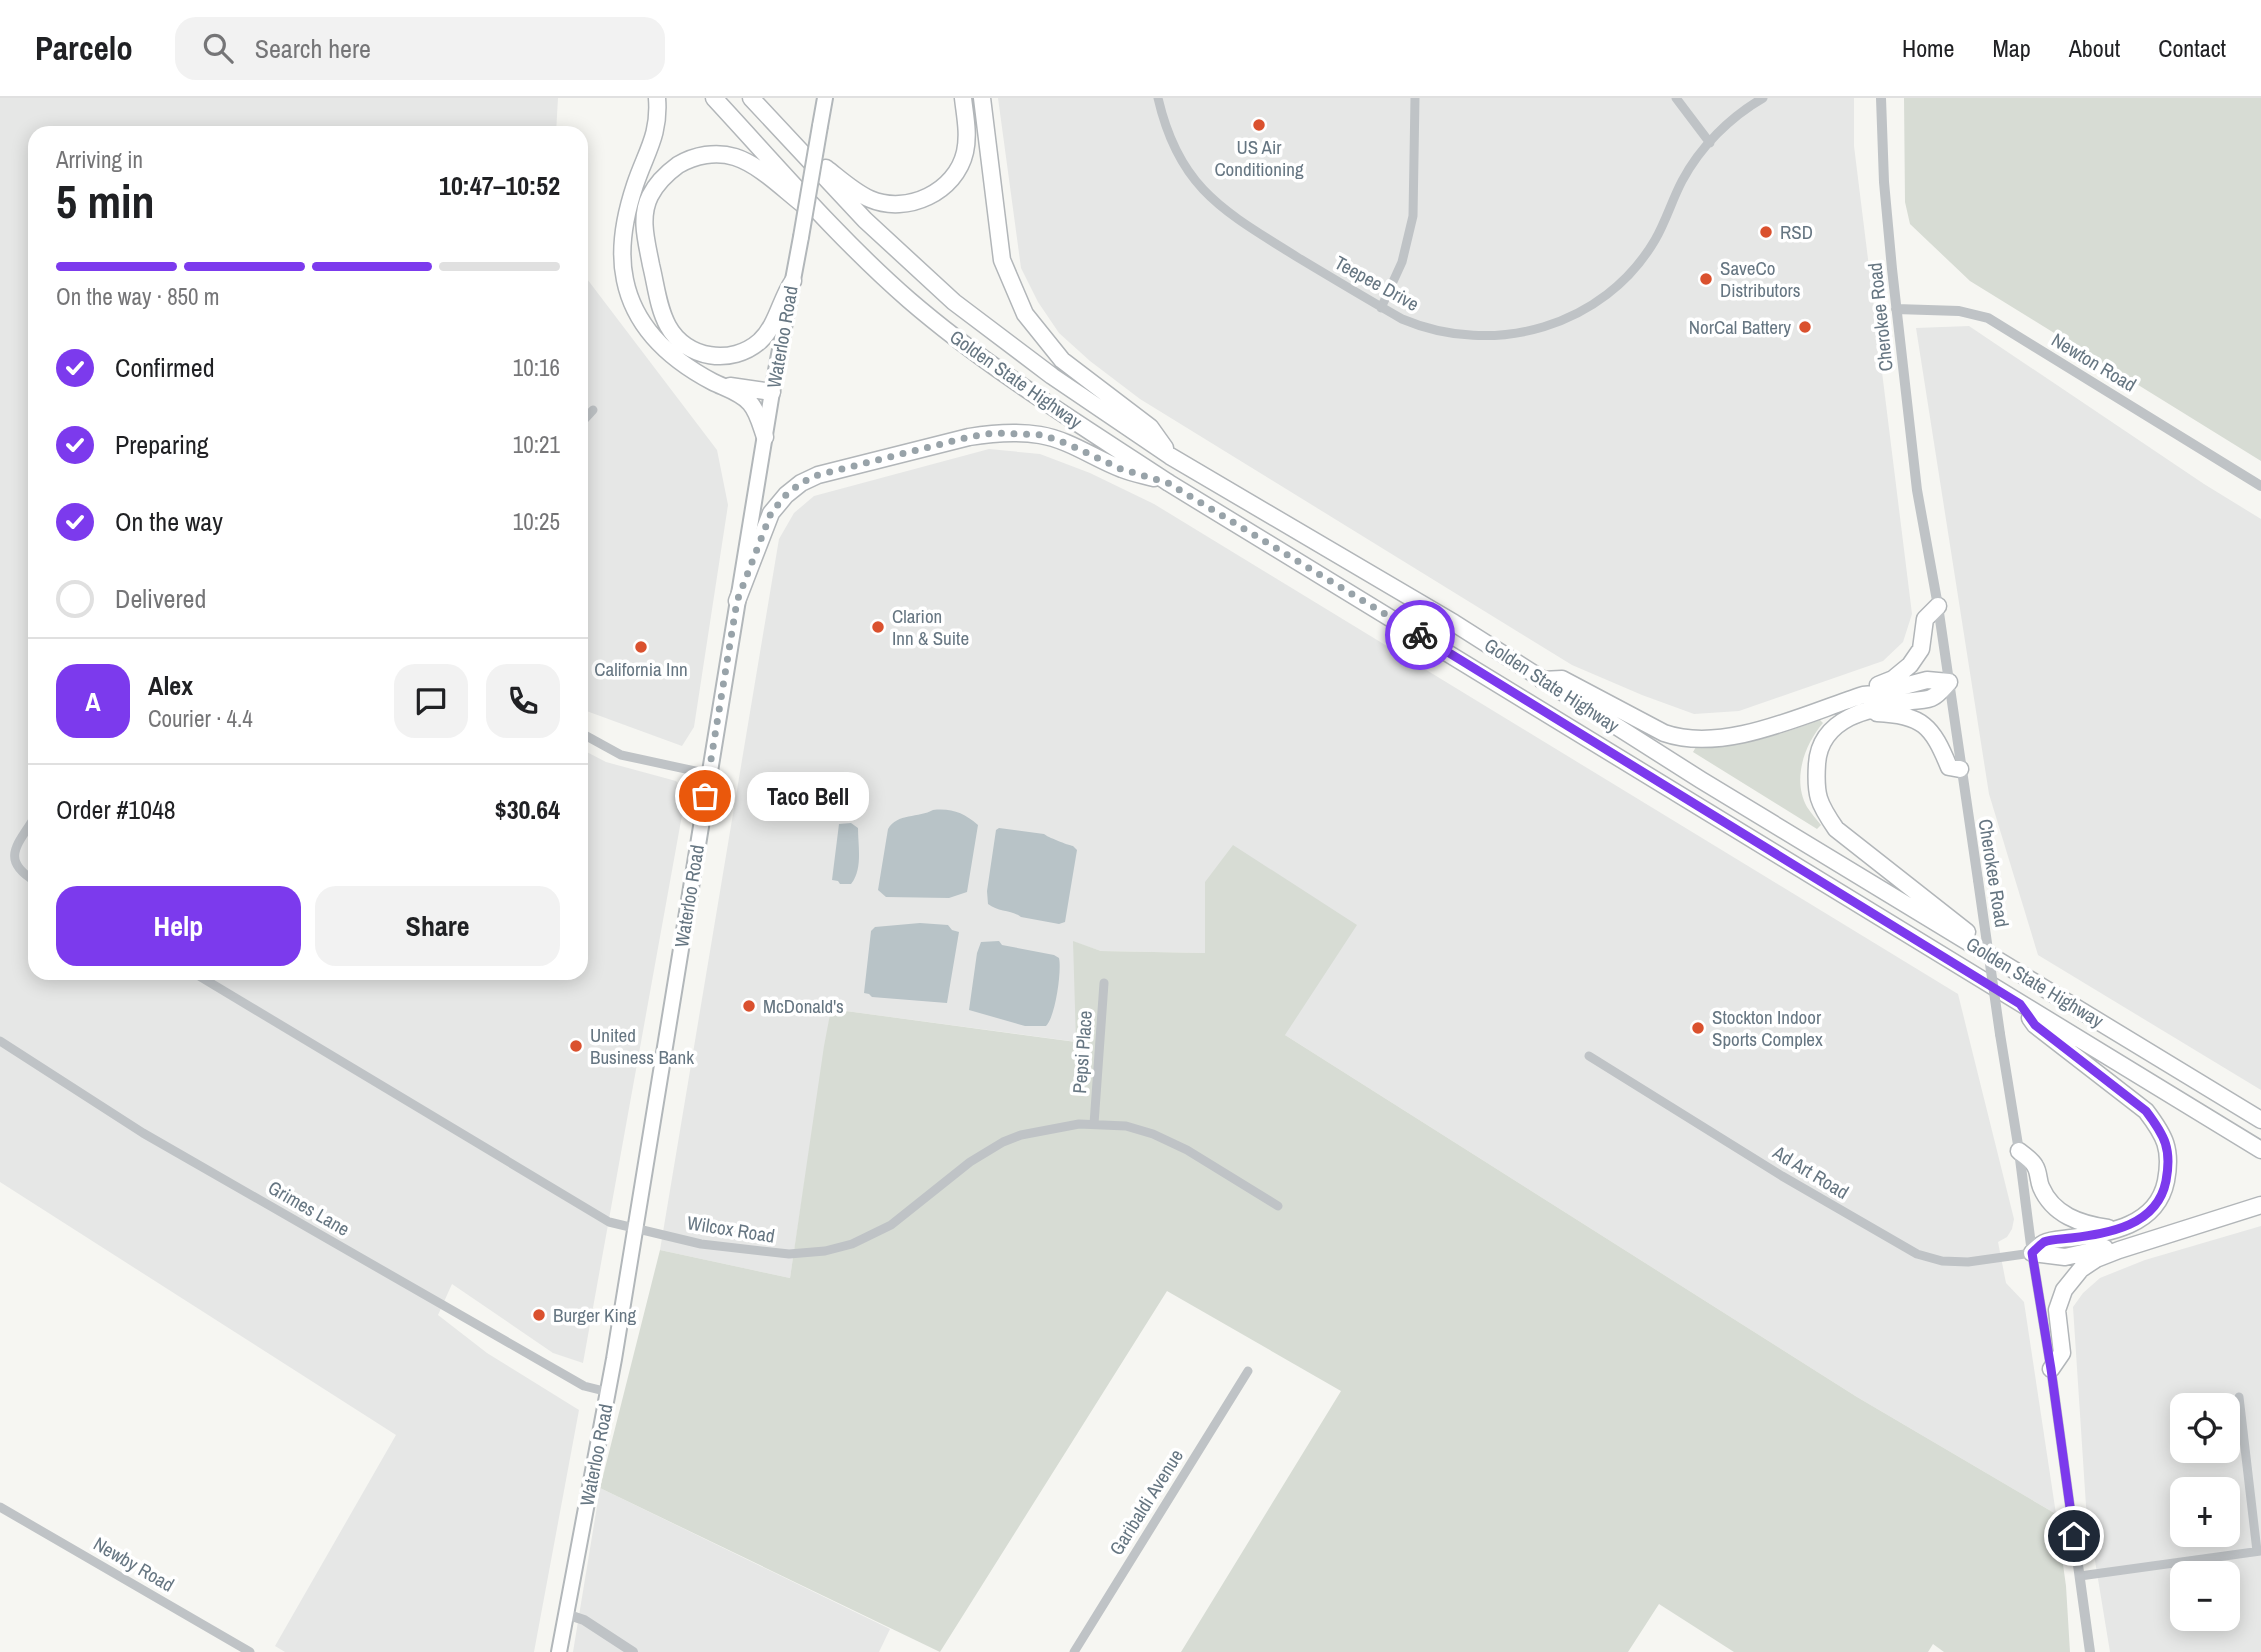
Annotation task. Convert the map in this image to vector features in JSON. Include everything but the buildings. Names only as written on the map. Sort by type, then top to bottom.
[{"type":"highway","points":[[657,98],[659,117],[655,135],[635,184],[625,216],[622,239],[625,279],[635,311],[671,356],[751,404],[765,437]]},
{"type":"highway","name":"Golden State Highway","points":[[714,98],[844,237],[908,299],[1023,387],[1168,483],[2261,1150]]},
{"type":"highway","name":"Golden State Highway","points":[[751,98],[865,220],[954,302],[1042,369],[1170,456],[1454,622],[1701,780],[2261,1120]]},
{"type":"highway","points":[[791,141],[863,196],[890,204],[911,203],[941,188],[956,173],[963,159],[967,134],[963,98]]},
{"type":"highway","points":[[982,98],[1002,260],[1025,314],[1062,360],[1150,427],[1170,456]]},
{"type":"highway","points":[[793,281],[784,294],[772,326],[761,340],[747,351],[724,356],[706,356],[692,350],[668,328],[661,310],[644,223],[649,197],[662,178],[688,159],[714,154],[736,157],[756,169],[844,237]]},
{"type":"highway","points":[[717,384],[772,392]]},
{"type":"highway","points":[[737,601],[771,513],[786,495],[801,483],[839,469],[969,437],[1016,433],[1043,435],[1121,469],[1168,483]]},
{"type":"highway","points":[[1938,606],[1925,619],[1921,649],[1910,665],[1893,679],[1872,687],[1866,702],[1828,732],[1817,756],[1815,790],[1825,814],[1836,829],[1962,927],[1988,953]]},
{"type":"highway","points":[[1542,680],[1562,679],[1664,733],[1704,740],[1737,737],[1866,702],[1933,697],[1949,682]]},
{"type":"highway","points":[[1866,702],[1877,713],[1897,714],[1925,725],[1938,740],[1949,767],[1960,769]]},
{"type":"highway","points":[[2020,1004],[2035,1025],[2146,1111],[2159,1128],[2167,1145],[2169,1163],[2164,1188],[2145,1216],[2106,1234],[2045,1242],[2032,1253]]},
{"type":"highway","points":[[2019,1151],[2035,1165],[2041,1187],[2051,1203],[2061,1212],[2077,1223],[2117,1229]]},
{"type":"highway","points":[[2051,1369],[2062,1353],[2057,1310],[2064,1290],[2081,1269],[2096,1259],[2119,1250],[2261,1205]]},
{"type":"highway","points":[[2032,1253],[2065,1257],[2108,1247],[2119,1250]]},
{"type":"main road","name":"Waterloo Road","points":[[559,1652],[608,1392],[772,392],[825,98]]},
{"type":"street","name":"Teepee Drive","points":[[1158,98],[1175,148],[1199,186],[1212,200],[1259,233],[1402,319],[1435,331],[1485,337],[1538,330],[1569,318],[1612,290],[1634,269],[1654,242],[1687,173],[1710,143],[1731,120],[1763,98]]},
{"type":"street","points":[[1381,307],[1405,254],[1413,216],[1415,98]]},
{"type":"street","points":[[1676,98],[1710,143]]},
{"type":"street","name":"Cherokee Road","points":[[1881,98],[1884,182],[1917,490],[1938,606],[1960,769],[2051,1369],[2090,1652]]},
{"type":"street","name":"Newton Road","points":[[1896,309],[1959,311],[1988,318],[2261,486]]},
{"type":"street","points":[[588,415],[593,410]]},
{"type":"street","points":[[588,737],[621,755],[709,774]]},
{"type":"street","points":[[28,829],[12,859],[15,867],[28,877]]},
{"type":"street","name":"Wilcox Road","points":[[206,980],[608,1222],[701,1244],[770,1254],[825,1251],[852,1244],[891,1225],[970,1162],[1003,1142],[1021,1135],[1060,1127],[1094,1124],[1126,1126],[1153,1134],[1187,1150],[1278,1206]]},
{"type":"street","name":"Pepsi Place","points":[[1094,1124],[1104,983]]},
{"type":"street","name":"Grimes Lane","points":[[0,1041],[143,1133],[584,1386],[608,1392]]},
{"type":"street","name":"Ad Art Road","points":[[1589,1056],[1782,1176],[1917,1254],[1942,1261],[1968,1262],[2032,1253]]},
{"type":"street","name":"Garibaldi Avenue","points":[[1074,1652],[1248,1371]]},
{"type":"street","points":[[2080,1576],[2259,1551],[2240,1405]]},
{"type":"street","name":"Newby Road","points":[[0,1507],[250,1652]]},
{"type":"street","points":[[566,1614],[584,1620],[633,1652]]},
{"type":"shaded area","points":[[0,98],[558,98],[556,126],[28,126],[28,980],[588,980],[588,753],[606,762],[676,781],[686,793],[583,1363],[553,1353],[452,1284],[438,1315],[487,1353],[579,1410],[534,1652],[285,1652],[275,1646],[396,1435],[0,1182]]},
{"type":"shaded area","points":[[998,98],[1854,98],[1854,146],[1912,614],[1903,642],[1883,661],[1739,711],[1694,714],[1572,665],[1140,399],[1090,361],[1059,333],[1038,302],[1021,268]]},
{"type":"shaded area","points":[[1904,98],[2261,98],[2261,461],[1970,281],[1910,224],[1905,202]]},
{"type":"shaded area","points":[[588,280],[717,450],[728,505],[694,727],[682,746],[588,712]]},
{"type":"shaded area","points":[[1969,326],[2204,484],[2261,519],[2261,1090],[2038,955],[1989,794],[1916,328]]},
{"type":"shaded area","points":[[989,449],[1040,454],[1090,473],[1154,504],[1958,994],[2014,1219],[2007,1237],[1998,1242],[2006,1283],[2024,1302],[2056,1514],[1857,1397],[1285,1035],[1205,953],[1101,951],[1074,942],[1077,1042],[831,1009],[790,1278],[660,1250],[779,539],[794,513],[814,496]]},
{"type":"shaded area","points":[[1820,720],[1823,723],[1810,742],[1800,774],[1800,786],[1807,807],[1821,825],[1817,829],[1693,752],[1696,747],[1759,740]]},
{"type":"shaded area","points":[[933,810],[957,812],[978,825],[967,892],[949,898],[886,897],[878,890],[888,829],[897,820]]},
{"type":"shaded area","points":[[851,823],[858,828],[857,871],[851,884],[840,884],[832,880],[839,824]]},
{"type":"shaded area","points":[[999,828],[1044,834],[1077,850],[1065,922],[1059,924],[1021,917],[988,904],[987,891],[996,830]]},
{"type":"shaded area","points":[[1233,845],[1357,925],[1285,1035],[1857,1397],[2056,1514],[2066,1586],[2070,1652],[1944,1652],[1933,1644],[1928,1652],[1734,1652],[1659,1604],[1628,1652],[1181,1652],[1341,1391],[1167,1291],[940,1652],[600,1488],[660,1250],[790,1278],[831,1009],[1076,1042],[1073,941],[1101,951],[1205,953],[1205,882]]},
{"type":"shaded area","points":[[920,923],[948,925],[959,932],[947,1003],[872,997],[864,993],[871,931],[875,927]]},
{"type":"shaded area","points":[[999,941],[1002,945],[1059,958],[1057,994],[1046,1026],[1025,1026],[969,1010],[981,942]]},
{"type":"shaded area","points":[[2261,1226],[2261,1652],[2110,1652],[2086,1506],[2073,1307],[2083,1293],[2100,1278],[2145,1260]]},
{"type":"shaded area","points":[[600,1488],[890,1629],[879,1652],[573,1652]]},
{"type":"way so far","points":[[705,796],[737,601],[771,513],[786,495],[801,483],[818,475],[969,437],[993,433],[1043,435],[1121,469],[1168,483],[1420,635]]},
{"type":"place","name":"US Air Conditioning","points":[[1259,125]]},
{"type":"place","name":"RSD","points":[[1766,232]]},
{"type":"place","name":"SaveCo Distributors","points":[[1706,279]]},
{"type":"place","name":"NorCal Battery","points":[[1805,327]]},
{"type":"place","name":"Clarion Inn & Suite","points":[[878,627]]},
{"type":"place","name":"California Inn","points":[[641,647]]},
{"type":"place","name":"Taco Bell","points":[[705,796]]},
{"type":"place","name":"McDonald's","points":[[749,1006]]},
{"type":"place","name":"Stockton Indoor Sports Complex","points":[[1698,1028]]},
{"type":"place","name":"United Business Bank","points":[[576,1046]]},
{"type":"place","name":"Burger King","points":[[539,1315]]},
{"type":"route","points":[[1420,635],[2020,1004],[2035,1025],[2146,1111],[2159,1128],[2167,1145],[2169,1163],[2164,1188],[2145,1216],[2106,1234],[2045,1242],[2032,1253],[2074,1536]]}]
